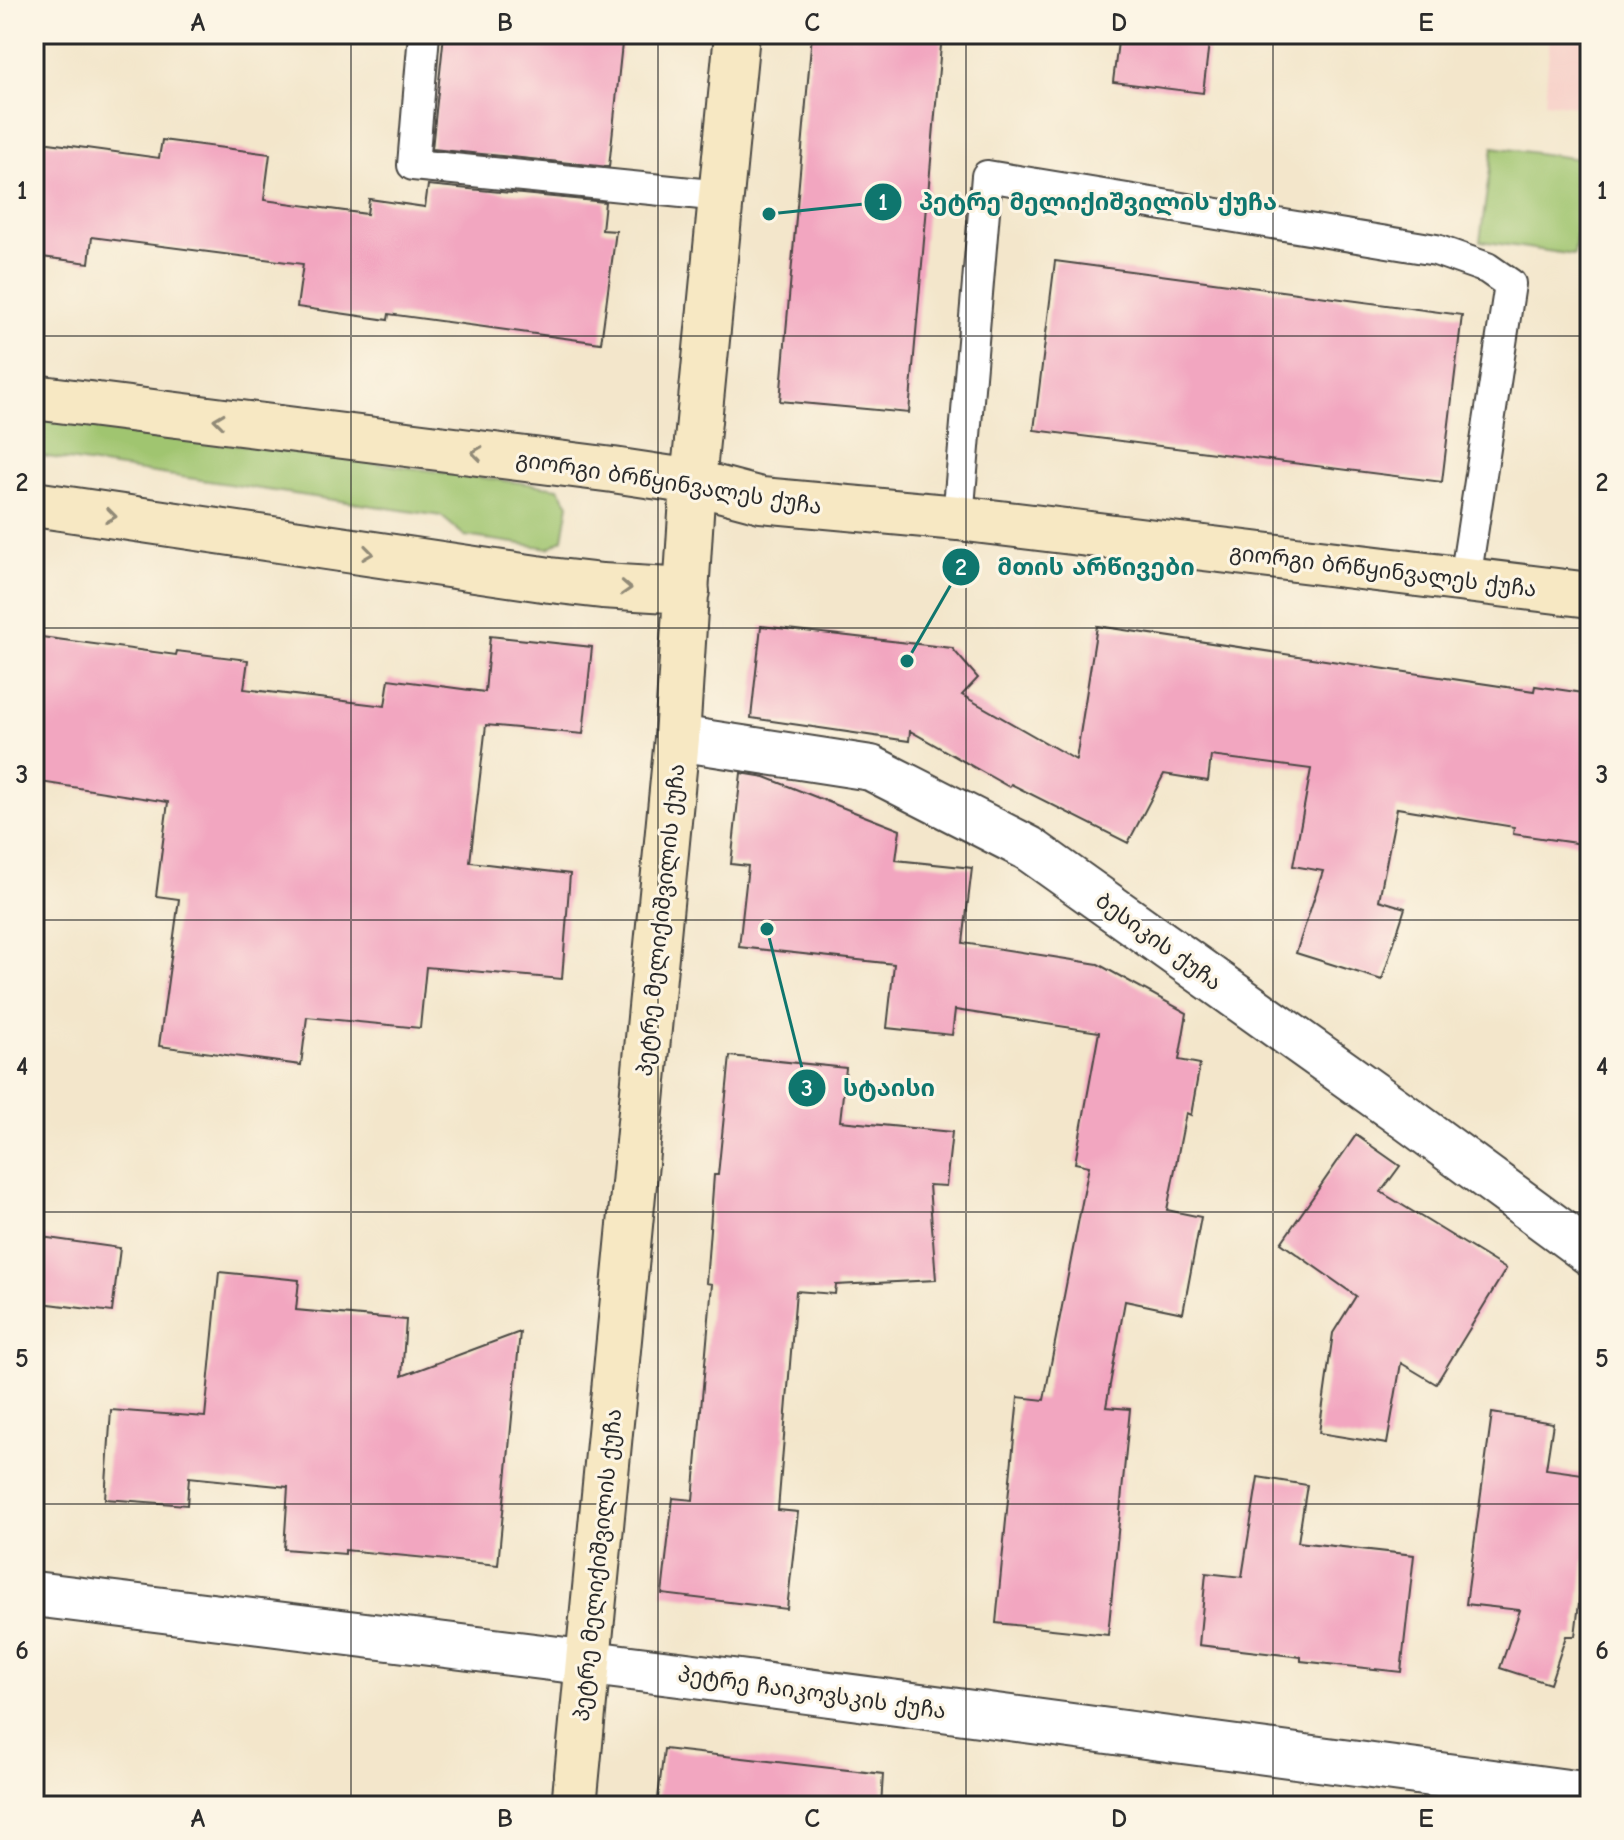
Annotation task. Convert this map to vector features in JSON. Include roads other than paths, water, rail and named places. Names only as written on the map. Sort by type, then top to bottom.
[{"type":"street","name":"პეტრე მელიქიშვილის ქუჩა","points":[[574,1806],[677,738],[693,482],[737,34]]},
{"type":"street","name":"გიორგი ბრწყინვალეს ქუჩა","points":[[34,397],[613,470],[693,482],[761,500],[958,518],[1590,595]]},
{"type":"street","points":[[34,504],[550,580],[687,591]]},
{"type":"street","name":"ბესიკის ქუჩა","points":[[677,738],[871,768],[1028,848],[1590,1253]]},
{"type":"street","name":"პეტრე ჩაიკოვსკის ქუჩა","points":[[34,1594],[587,1663],[1590,1795]]},
{"type":"lane","points":[[424,34],[413,165],[721,196]]},
{"type":"lane","points":[[958,518],[987,176],[1436,250],[1487,268],[1510,284],[1465,580]]},
{"type":"place","name":"პეტრე მელიქიშვილის ქუჩა","points":[[769,214]]},
{"type":"place","name":"მთის არწივები","points":[[907,661]]},
{"type":"place","name":"სტაისი","points":[[767,929]]}]
